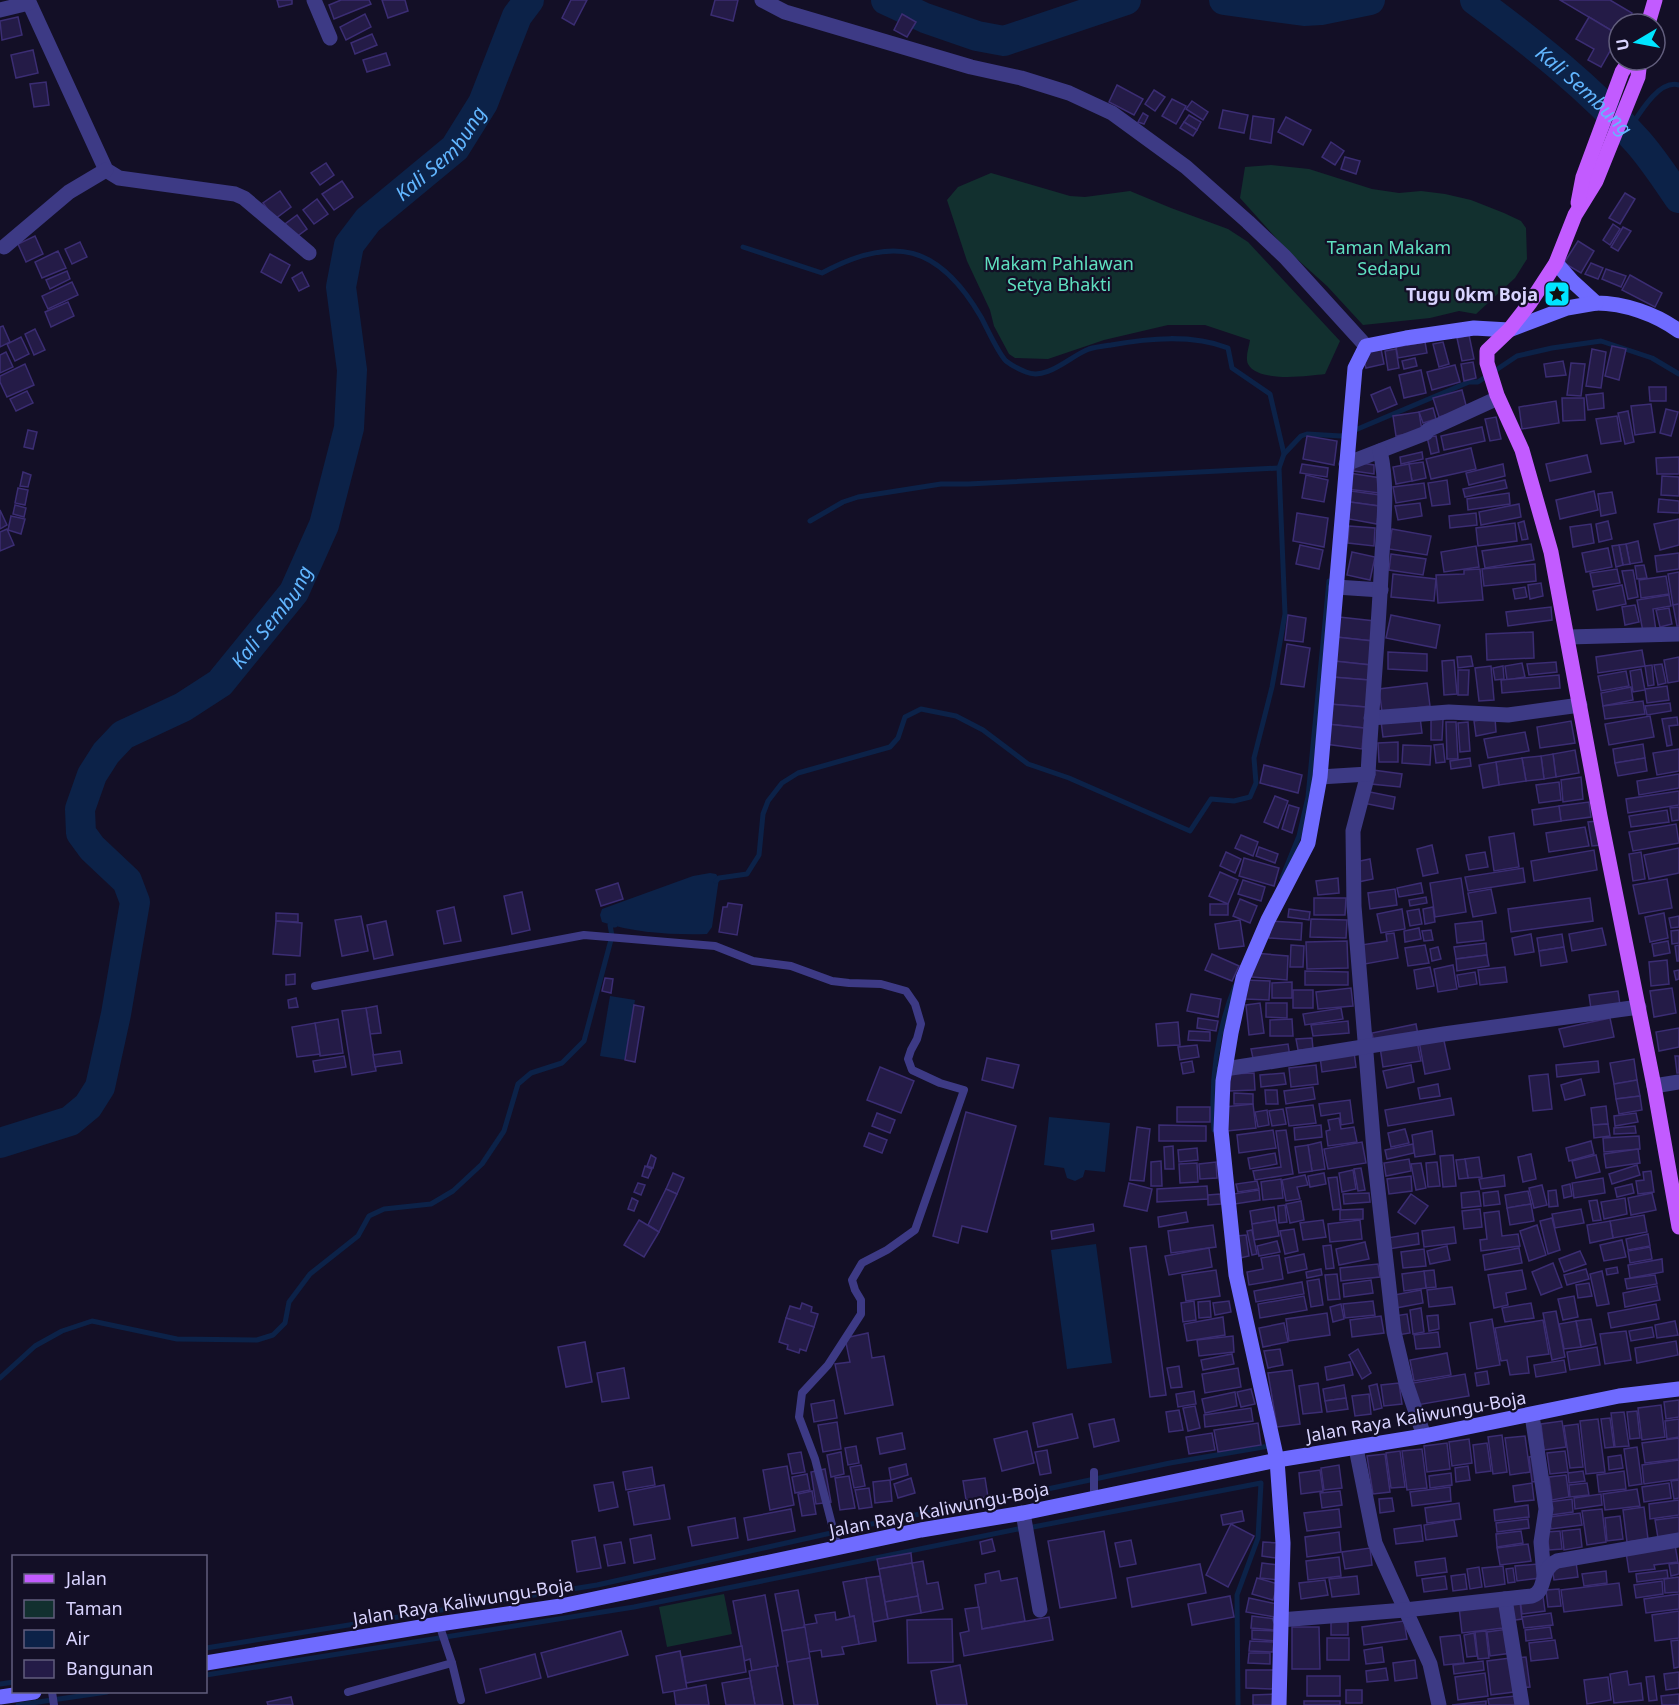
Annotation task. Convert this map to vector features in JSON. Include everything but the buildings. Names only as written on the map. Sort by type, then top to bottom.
[{"type":"main road","points":[[1624,72],[1589,179],[1556,263],[1509,330],[1487,351],[1487,363],[1498,397],[1522,450],[1551,552],[1678,1220]]},
{"type":"main road","points":[[1589,179],[1639,72]]},
{"type":"main road","points":[[1556,263],[1596,303]]},
{"type":"main road","points":[[1279,1705],[1283,1543],[1277,1460],[1236,1275],[1221,1130],[1225,1068],[1243,978],[1268,920],[1308,843],[1320,777],[1355,368],[1366,346],[1474,328],[1509,330],[1567,308],[1596,303],[1615,303],[1650,315],[1679,331]]},
{"type":"main road","name":"Jalan Raya Kaliwungu-Boja","points":[[207,1663],[441,1628],[561,1606],[1277,1460],[1424,1436],[1619,1396],[1679,1389]]},
{"type":"main road","points":[[0,1697],[27,1693]]},
{"type":"street","points":[[314,0],[330,38]]},
{"type":"street","points":[[762,0],[785,12],[971,67],[1021,78],[1069,93],[1112,113],[1186,167],[1248,222],[1285,257],[1366,346]]},
{"type":"street","points":[[0,10],[28,1],[106,170],[119,178],[235,194],[244,198],[309,254]]},
{"type":"street","points":[[4,247],[69,192],[106,170]]},
{"type":"street","points":[[1347,458],[1380,451],[1426,433],[1498,397]]},
{"type":"street","points":[[1380,451],[1385,490],[1381,593],[1368,774],[1353,831],[1354,906],[1383,1237],[1394,1332],[1406,1383],[1424,1436]]},
{"type":"street","points":[[1336,587],[1381,593]]},
{"type":"street","points":[[1568,637],[1679,634]]},
{"type":"street","points":[[1371,718],[1449,712],[1508,715],[1580,705]]},
{"type":"street","points":[[1320,777],[1368,774]]},
{"type":"street","points":[[1225,1068],[1639,1007]]},
{"type":"street","points":[[1654,1086],[1679,1082]]},
{"type":"street","points":[[1280,1620],[1405,1610],[1538,1594],[1544,1575],[1541,1542],[1546,1509],[1532,1415]]},
{"type":"street","points":[[1356,1448],[1376,1544],[1430,1664],[1439,1705]]},
{"type":"street","points":[[1023,1513],[1040,1610]]},
{"type":"street","points":[[1544,1575],[1550,1564],[1557,1561],[1679,1540]]},
{"type":"street","points":[[1505,1599],[1522,1705]]},
{"type":"lane","points":[[315,986],[584,935],[715,946],[753,960],[791,966],[832,981],[849,984],[881,984],[906,991],[915,1004],[921,1024],[917,1040],[908,1059],[912,1070],[940,1083],[964,1090],[915,1230],[887,1250],[862,1263],[852,1280],[861,1300],[861,1314],[828,1365],[802,1393],[799,1418],[815,1459],[838,1548]]},
{"type":"lane","points":[[1094,1472],[1094,1499]]},
{"type":"lane","points":[[441,1628],[461,1700]]},
{"type":"lane","points":[[348,1692],[452,1663]]},
{"type":"lane","points":[[52,1693],[54,1705]]},
{"type":"green space","name":"Taman Makam Sedapu","points":[[1271,165],[1309,169],[1372,189],[1399,193],[1421,191],[1471,200],[1521,221],[1526,228],[1527,259],[1515,278],[1476,314],[1459,311],[1430,318],[1363,325],[1327,286],[1287,250],[1240,198],[1245,167]]},
{"type":"green space","name":"Makam Pahlawan Setya Bhakti","points":[[991,173],[1070,196],[1085,197],[1130,191],[1228,229],[1248,242],[1340,341],[1325,374],[1284,377],[1262,374],[1253,370],[1248,364],[1250,340],[1205,325],[1168,325],[1104,340],[1048,359],[1015,358],[1009,354],[994,326],[990,310],[967,261],[947,200],[958,187]]},
{"type":"green space","points":[[724,1594],[732,1634],[667,1647],[659,1607]]},
{"type":"water","points":[[716,874],[719,878],[712,927],[707,934],[654,932],[628,929],[602,922],[600,915],[602,909],[693,876]]},
{"type":"water","points":[[610,996],[635,1000],[625,1060],[600,1056]]},
{"type":"water","points":[[1049,1117],[1110,1123],[1105,1172],[1085,1170],[1083,1177],[1075,1181],[1067,1178],[1064,1168],[1044,1165]]},
{"type":"water","points":[[1096,1244],[1112,1363],[1067,1369],[1051,1250]]},
{"type":"waterway","name":"Kali Sembung","points":[[0,1143],[70,1121],[88,1106],[100,1087],[116,1014],[135,902],[127,881],[92,848],[81,833],[80,809],[92,775],[106,753],[123,735],[183,707],[220,683],[294,592],[324,525],[349,428],[352,370],[341,287],[349,245],[368,220],[455,148],[483,103],[517,16],[529,0]]},
{"type":"waterway","name":"Kali Sembung","points":[[886,0],[925,18],[977,36],[1004,41],[1126,0]]},
{"type":"waterway","name":"Kali Sembung","points":[[1224,0],[1304,11],[1321,10],[1370,0]]},
{"type":"waterway","name":"Kali Sembung","points":[[1475,0],[1539,49],[1600,103],[1644,149],[1679,198]]},
{"type":"waterway","points":[[1628,131],[1656,93],[1671,85],[1679,85]]},
{"type":"waterway","points":[[743,247],[822,273],[871,253],[893,251],[913,253],[931,261],[949,274],[981,317],[1006,361],[1021,370],[1034,374],[1050,371],[1089,349],[1140,341],[1185,339],[1228,348],[1232,368],[1270,394],[1284,454]]},
{"type":"waterway","points":[[716,881],[719,878],[747,874],[759,855],[763,814],[768,801],[782,783],[798,773],[890,747],[898,738],[905,717],[921,709],[956,716],[983,730],[1028,764],[1069,778],[1190,831],[1211,799],[1234,801],[1250,797],[1256,783],[1254,758],[1272,687],[1285,614],[1279,468],[1284,454],[1301,436],[1307,434],[1341,436],[1469,382],[1478,382],[1517,356],[1552,348],[1601,341],[1652,358],[1679,374]]},
{"type":"waterway","points":[[810,521],[843,502],[858,497],[941,484],[1279,468]]},
{"type":"waterway","points":[[1282,878],[1299,836],[1308,797],[1329,581]]},
{"type":"waterway","points":[[0,1378],[35,1346],[62,1331],[92,1321],[177,1339],[257,1340],[273,1335],[285,1323],[289,1302],[310,1274],[358,1236],[369,1216],[384,1209],[431,1204],[453,1191],[482,1164],[504,1131],[518,1084],[531,1073],[562,1063],[584,1041],[612,936],[610,925],[615,925]]},
{"type":"waterway","points":[[1214,1130],[1213,1094],[1216,1057],[1235,986]]},
{"type":"waterway","points":[[207,1648],[597,1585],[894,1519],[1170,1463],[1269,1446],[1268,1443]]},
{"type":"waterway","points":[[1033,1527],[1261,1483],[1258,1538],[1237,1595],[1238,1705]]},
{"type":"waterway","points":[[207,1675],[634,1607],[1018,1529]]},
{"type":"waterway","points":[[0,1684],[12,1682]]},
{"type":"waterway","points":[[18,1705],[100,1693]]},
{"type":"place","name":"Tugu 0km Boja","points":[[1557,294]]}]
